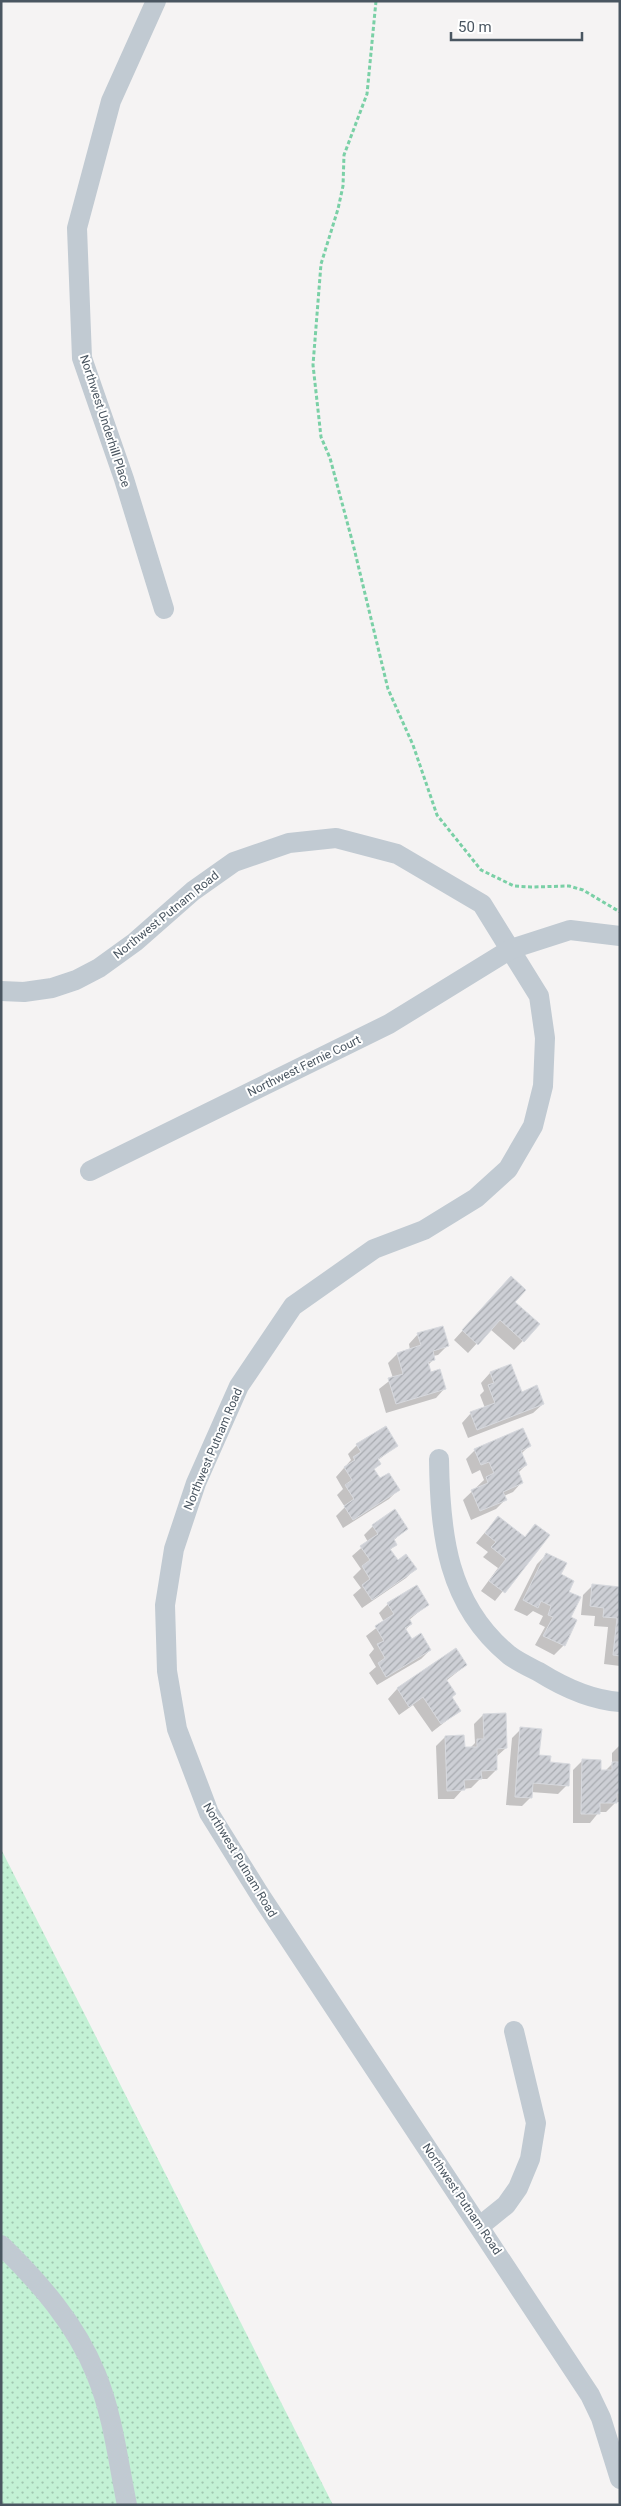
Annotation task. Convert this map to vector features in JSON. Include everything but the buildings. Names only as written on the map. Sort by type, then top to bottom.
[{"type":"street","name":"Northwest Underhill Place","points":[[156,1],[111,101],[77,228],[82,358],[124,479],[164,609]]},
{"type":"street","name":"Northwest Putnam Road","points":[[1,991],[24,992],[52,988],[99,968],[135,942],[193,891],[234,862],[289,843],[336,838],[397,854],[482,904],[539,996],[545,1038],[543,1086],[534,1126],[508,1169],[476,1198],[424,1230],[374,1249],[293,1306],[238,1386],[196,1483],[174,1549],[165,1604],[167,1671],[177,1729],[209,1813],[260,1895],[590,2395],[600,2418],[620,2479]]},
{"type":"street","name":"Northwest Fernie Court","points":[[90,1171],[389,1024],[511,950],[570,930],[620,936]]},
{"type":"street","points":[[438,1459],[442,1530],[451,1566],[457,1588],[484,1631],[510,1656],[563,1687],[608,1701],[620,1702]]},
{"type":"street","points":[[480,2226],[506,2205],[518,2188],[532,2150],[536,2123],[514,2030]]},
{"type":"street","points":[[1,2245],[29,2272],[75,2332],[96,2374],[109,2414],[126,2505]]},
{"type":"path","points":[[376,1],[367,94],[344,155],[343,186],[321,264],[313,365],[321,436],[330,458],[353,544],[386,681],[413,745],[437,815],[481,870],[514,886],[531,888],[569,886],[576,888],[620,912]]},
{"type":"green space","points":[[1,1849],[333,2505],[1,2505]]}]
